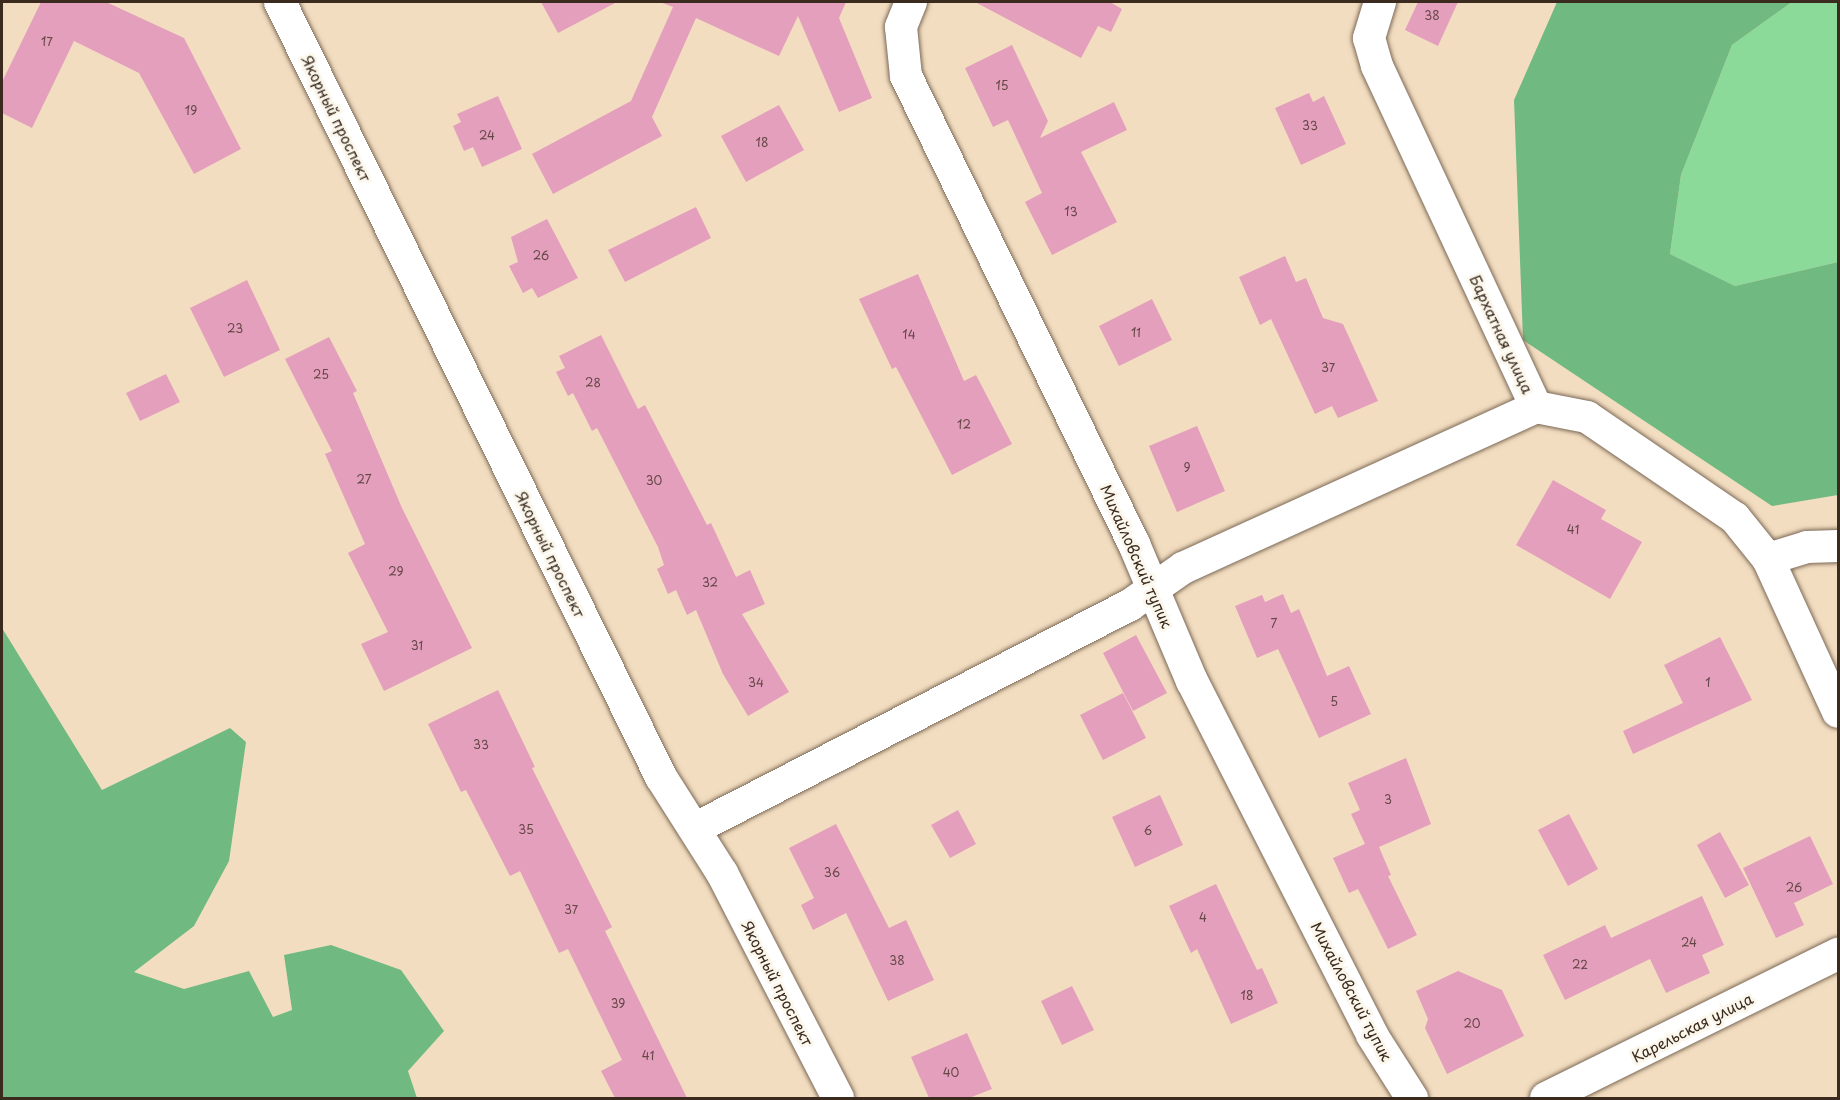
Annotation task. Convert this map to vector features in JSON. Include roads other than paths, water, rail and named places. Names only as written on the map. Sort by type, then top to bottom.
[{"type":"street","name":"Якорный проспект","points":[[280,2],[661,777],[696,828],[838,1098]]},
{"type":"street","name":"Михайловский тупик","points":[[911,2],[902,27],[906,76],[1154,588],[1192,681],[1372,1035],[1412,1098]]},
{"type":"street","name":"Бархатная улица","points":[[1380,2],[1369,38],[1377,66],[1536,407],[1587,417],[1735,518],[1768,559],[1839,712]]},
{"type":"street","points":[[696,828],[1130,605],[1183,568],[1536,407]]},
{"type":"street","points":[[1768,559],[1807,547],[1839,546]]},
{"type":"street","name":"Карельская улица","points":[[1546,1098],[1839,954]]}]
